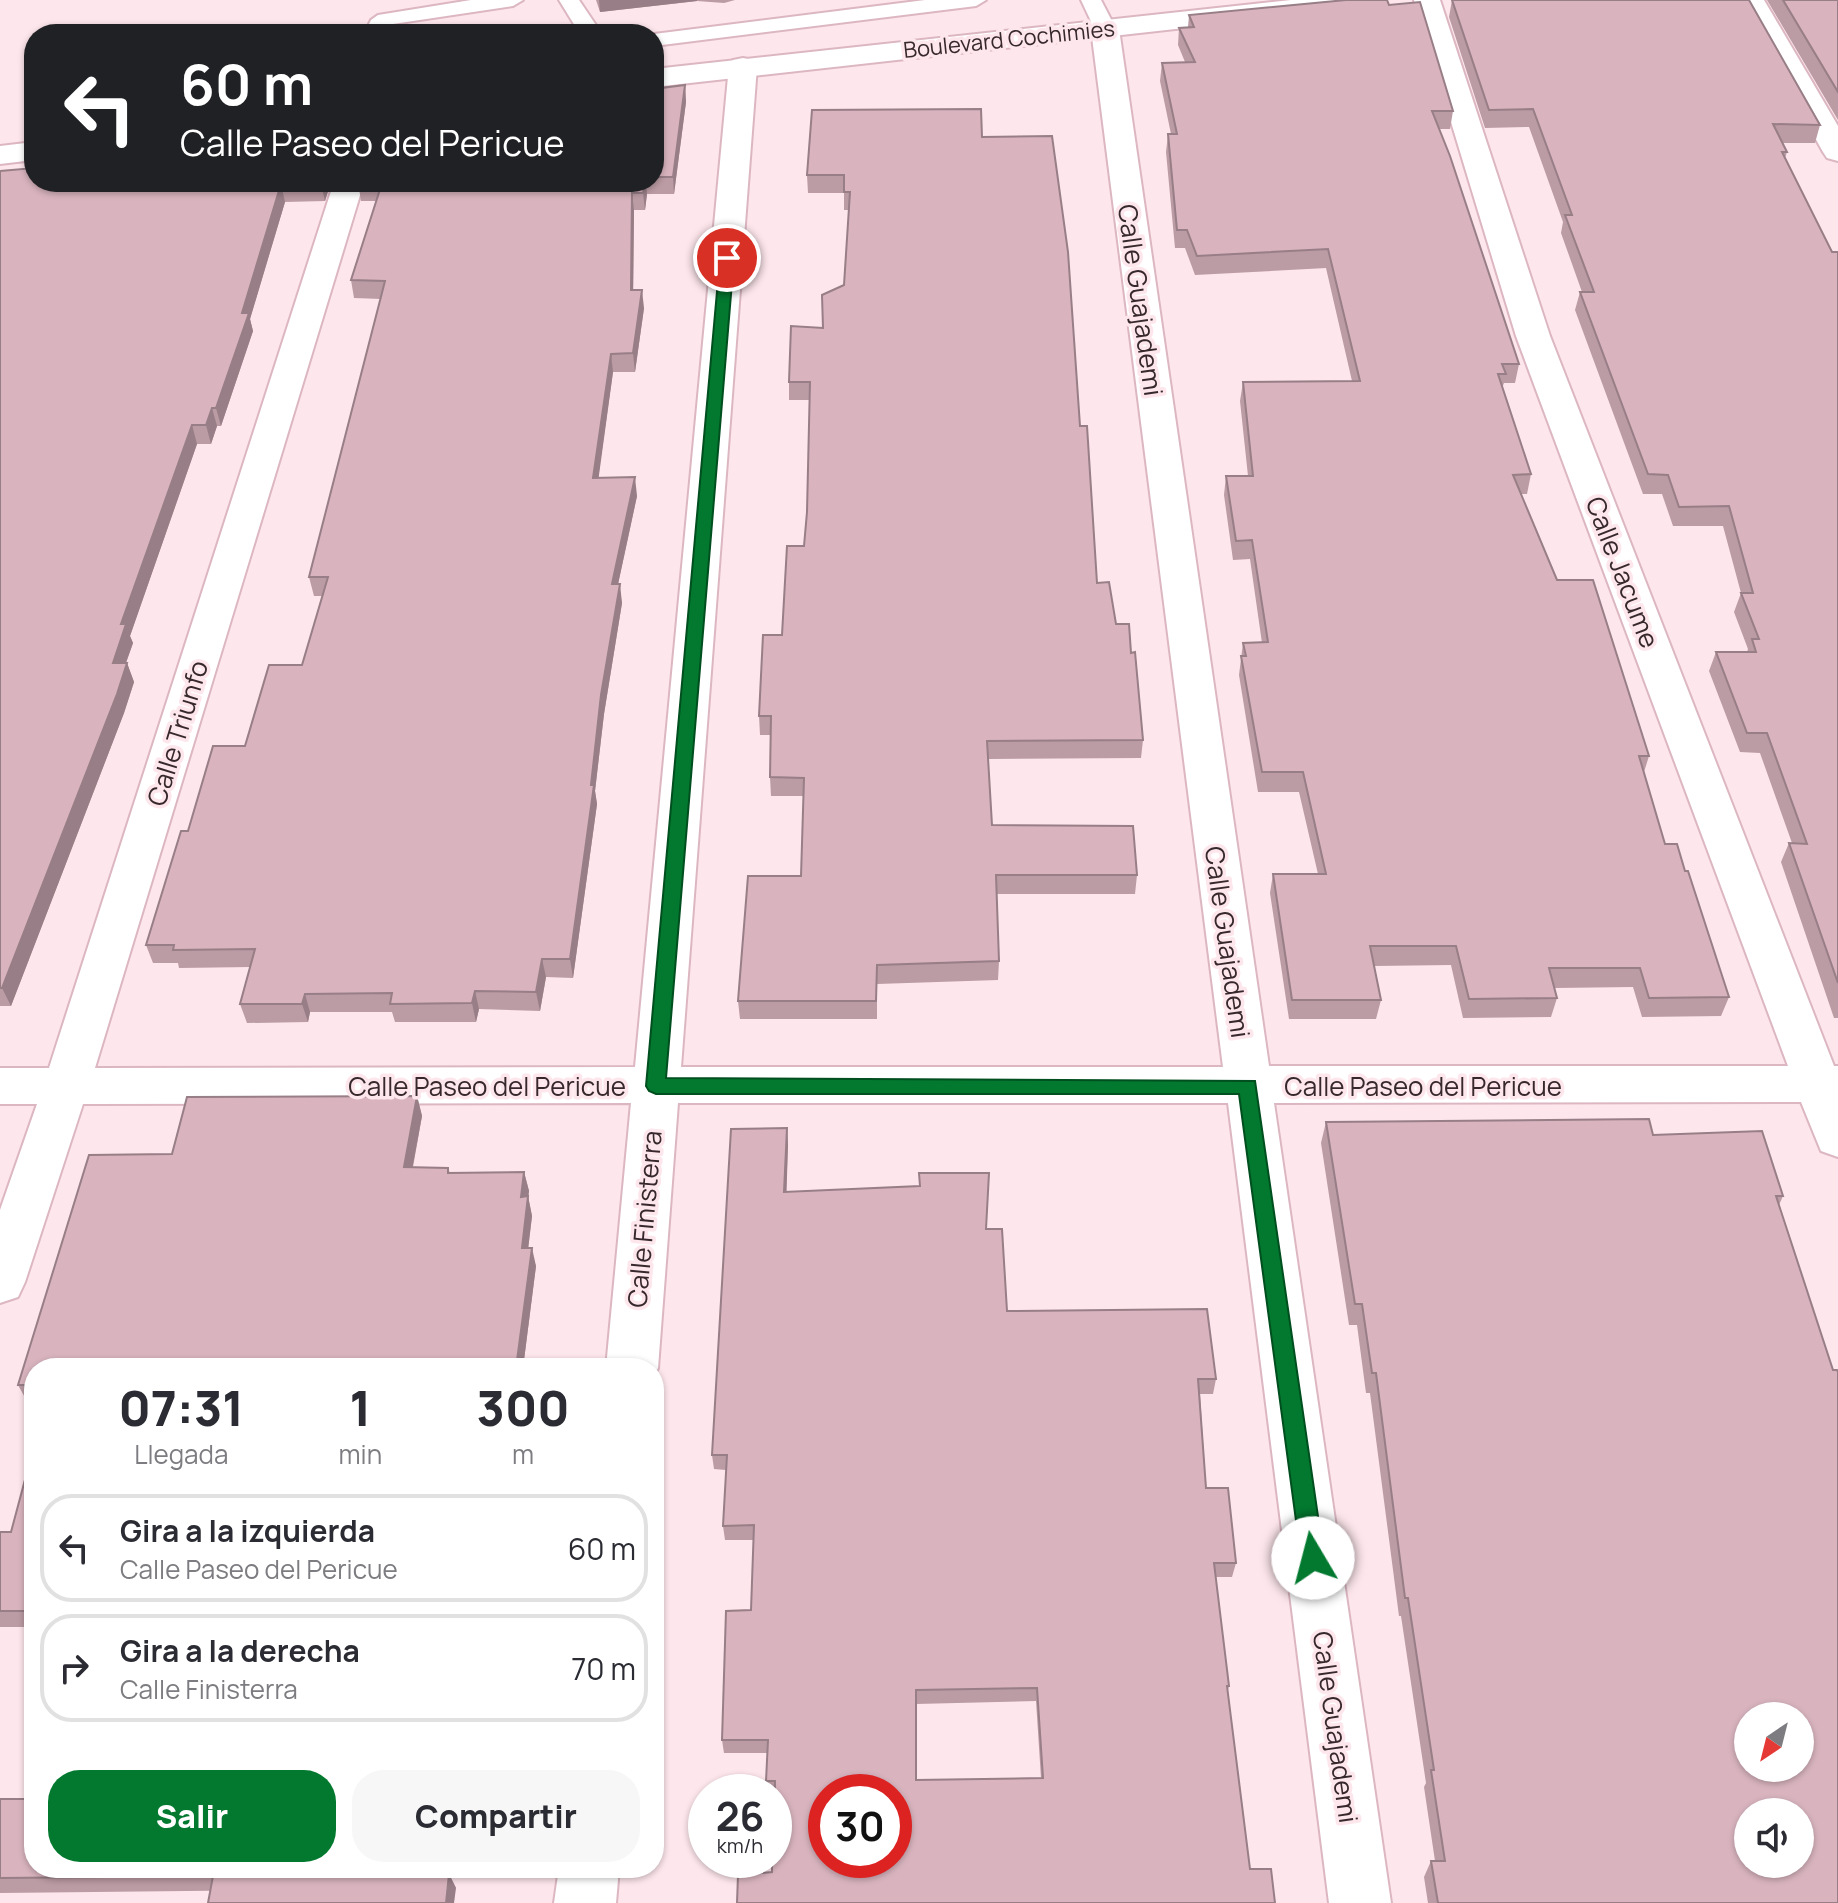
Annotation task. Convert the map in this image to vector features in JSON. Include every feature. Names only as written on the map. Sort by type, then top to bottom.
[{"type":"street","name":"Boulevard Cochimies","points":[[664,77],[1098,15],[1365,0]]},
{"type":"street","name":"Calle Jacume","points":[[1427,0],[1533,336],[1829,1084],[1838,1138]]},
{"type":"street","points":[[1751,0],[1838,152]]},
{"type":"street","name":"Calle Guajademi","points":[[1098,15],[1360,1903]]},
{"type":"street","name":"Calle Finisterra","points":[[633,1358],[743,66]]},
{"type":"street","points":[[0,155],[24,152]]},
{"type":"street","name":"Calle Triunfo","points":[[0,1282],[66,1086],[346,192]]},
{"type":"street","name":"Calle Paseo del Pericue","points":[[0,1086],[1829,1084]]},
{"type":"street","points":[[585,1903],[588,1878]]},
{"type":"lane","points":[[381,24],[383,20],[432,11],[513,0]]},
{"type":"lane","points":[[569,0],[585,24]]},
{"type":"lane","points":[[664,39],[976,0]]},
{"type":"lane","points":[[432,11],[436,24]]},
{"type":"building","points":[[1346,0],[1387,0],[1389,5],[1420,2],[1453,111],[1432,111],[1519,364],[1502,364],[1506,374],[1498,374],[1531,474],[1513,475],[1557,580],[1593,580],[1649,756],[1639,756],[1665,844],[1677,844],[1729,997],[1649,998],[1640,968],[1549,968],[1557,998],[1469,999],[1456,946],[1370,946],[1381,1000],[1292,1000],[1273,874],[1326,874],[1303,772],[1262,772],[1241,656],[1246,656],[1243,643],[1268,642],[1252,540],[1236,541],[1226,476],[1253,476],[1243,382],[1360,381],[1328,249],[1197,256],[1187,230],[1177,230],[1168,134],[1177,134],[1162,63],[1195,62],[1179,28],[1194,27],[1189,15]]},
{"type":"building","points":[[1452,0],[1749,0],[1820,125],[1773,124],[1787,152],[1782,152],[1832,252],[1838,252],[1838,983],[1789,843],[1807,844],[1767,733],[1747,733],[1716,652],[1756,652],[1752,639],[1759,639],[1741,593],[1753,593],[1729,506],[1679,507],[1668,475],[1648,474],[1580,292],[1594,292],[1565,215],[1572,215],[1533,109],[1489,110]]},
{"type":"building","points":[[1783,0],[1838,0],[1838,92]]},
{"type":"building","points":[[685,85],[673,177],[664,177],[664,88]]},
{"type":"building","points":[[981,109],[982,137],[1052,136],[1068,252],[1080,426],[1087,426],[1097,583],[1109,582],[1116,624],[1129,624],[1131,653],[1135,652],[1143,740],[987,741],[992,825],[1133,826],[1137,875],[996,875],[999,961],[877,965],[876,1001],[738,1001],[748,876],[801,876],[804,778],[770,777],[771,716],[759,716],[763,635],[782,635],[787,546],[804,546],[807,512],[810,382],[789,382],[791,326],[823,328],[822,295],[844,285],[850,192],[844,192],[844,175],[807,175],[812,110]]},
{"type":"building","points":[[24,169],[24,192],[279,192],[242,313],[249,313],[216,408],[212,408],[206,425],[192,425],[121,624],[126,624],[113,663],[127,663],[117,694],[2,988],[0,988],[0,171]]},
{"type":"building","points":[[379,192],[643,192],[632,193],[631,290],[642,290],[633,353],[611,354],[593,478],[635,477],[612,584],[620,584],[601,695],[591,785],[594,785],[570,959],[542,959],[536,992],[475,991],[472,1003],[390,1004],[392,993],[305,994],[302,1004],[240,1004],[255,949],[173,950],[174,945],[146,945],[181,831],[188,831],[213,746],[245,746],[269,665],[302,665],[328,577],[309,577],[385,281],[351,280]]},
{"type":"building","points":[[417,1096],[404,1167],[448,1168],[448,1173],[524,1172],[521,1197],[528,1196],[522,1248],[532,1248],[517,1358],[26,1358],[89,1155],[172,1154],[187,1097]]},
{"type":"building","points":[[1649,1119],[1653,1135],[1762,1131],[1783,1196],[1776,1196],[1833,1370],[1838,1372],[1838,1903],[1438,1903],[1431,1861],[1445,1861],[1431,1770],[1434,1770],[1408,1598],[1405,1598],[1376,1373],[1372,1373],[1362,1304],[1355,1304],[1326,1122]]},
{"type":"building","points":[[787,1128],[784,1192],[920,1186],[919,1173],[989,1173],[986,1229],[1002,1229],[1007,1311],[1207,1309],[1216,1379],[1198,1379],[1206,1488],[1228,1488],[1236,1563],[1214,1563],[1227,1686],[1250,1869],[1271,1869],[1275,1903],[737,1903],[738,1878],[792,1878],[792,1774],[766,1774],[768,1740],[722,1740],[726,1611],[751,1610],[754,1525],[723,1526],[727,1455],[712,1455],[731,1129]],"holes":[[[1037,1688],[1043,1778],[916,1780],[916,1690]]]},
{"type":"building","points":[[24,1366],[24,1385],[18,1385]]},
{"type":"building","points":[[24,1483],[24,1611],[0,1611],[0,1532],[11,1532]]},
{"type":"building","points":[[0,1799],[24,1799],[24,1878],[0,1878]]},
{"type":"building","points":[[213,1878],[449,1878],[446,1903],[208,1903]]},
{"type":"route","points":[[727,258],[656,1086],[1248,1087],[1313,1558]]}]
